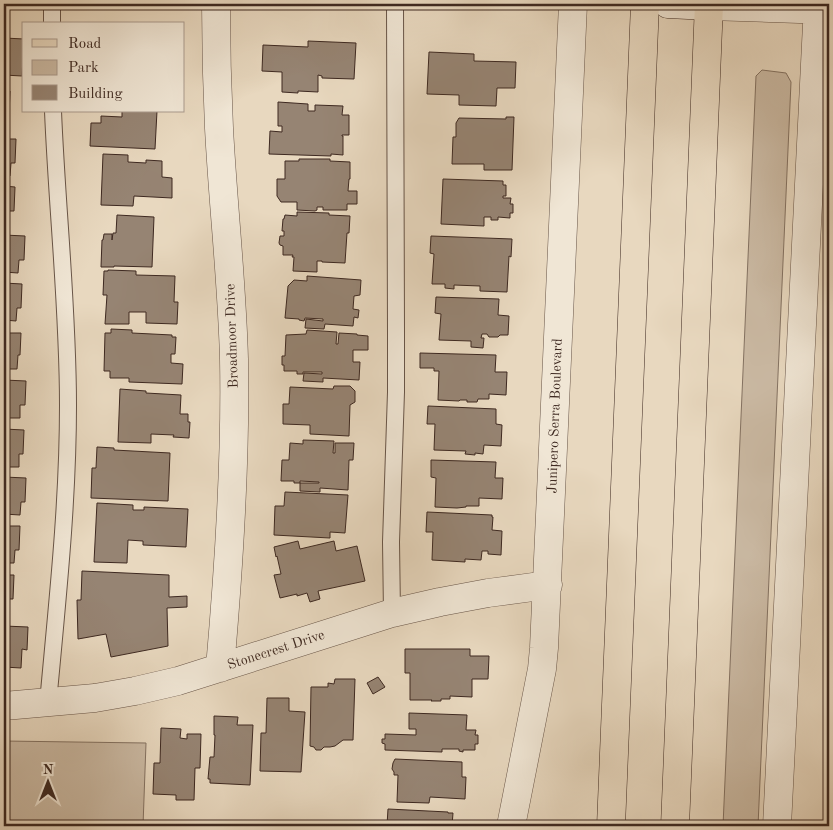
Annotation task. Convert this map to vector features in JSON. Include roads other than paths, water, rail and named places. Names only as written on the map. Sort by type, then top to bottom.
[{"type":"main road","points":[[611,826],[645,4]]},
{"type":"main road","points":[[674,826],[709,5]]},
{"type":"street","name":"Broadmoor Drive","points":[[216,4],[219,129],[232,297],[234,360],[234,423],[229,559],[220,668]]},
{"type":"street","name":"Junipero Serra Boulevard","points":[[511,826],[542,668],[546,627],[573,4]]},
{"type":"street","points":[[668,4],[822,7],[777,826]]},
{"type":"street","name":"Stonecrest Drive","points":[[4,706],[95,698],[135,691],[178,681],[392,613],[459,598],[548,585]]},
{"type":"lane","points":[[52,4],[52,22]]},
{"type":"lane","points":[[392,613],[390,542],[396,366],[395,4]]},
{"type":"lane","points":[[48,703],[65,515],[68,405],[67,351],[53,112]]}]
